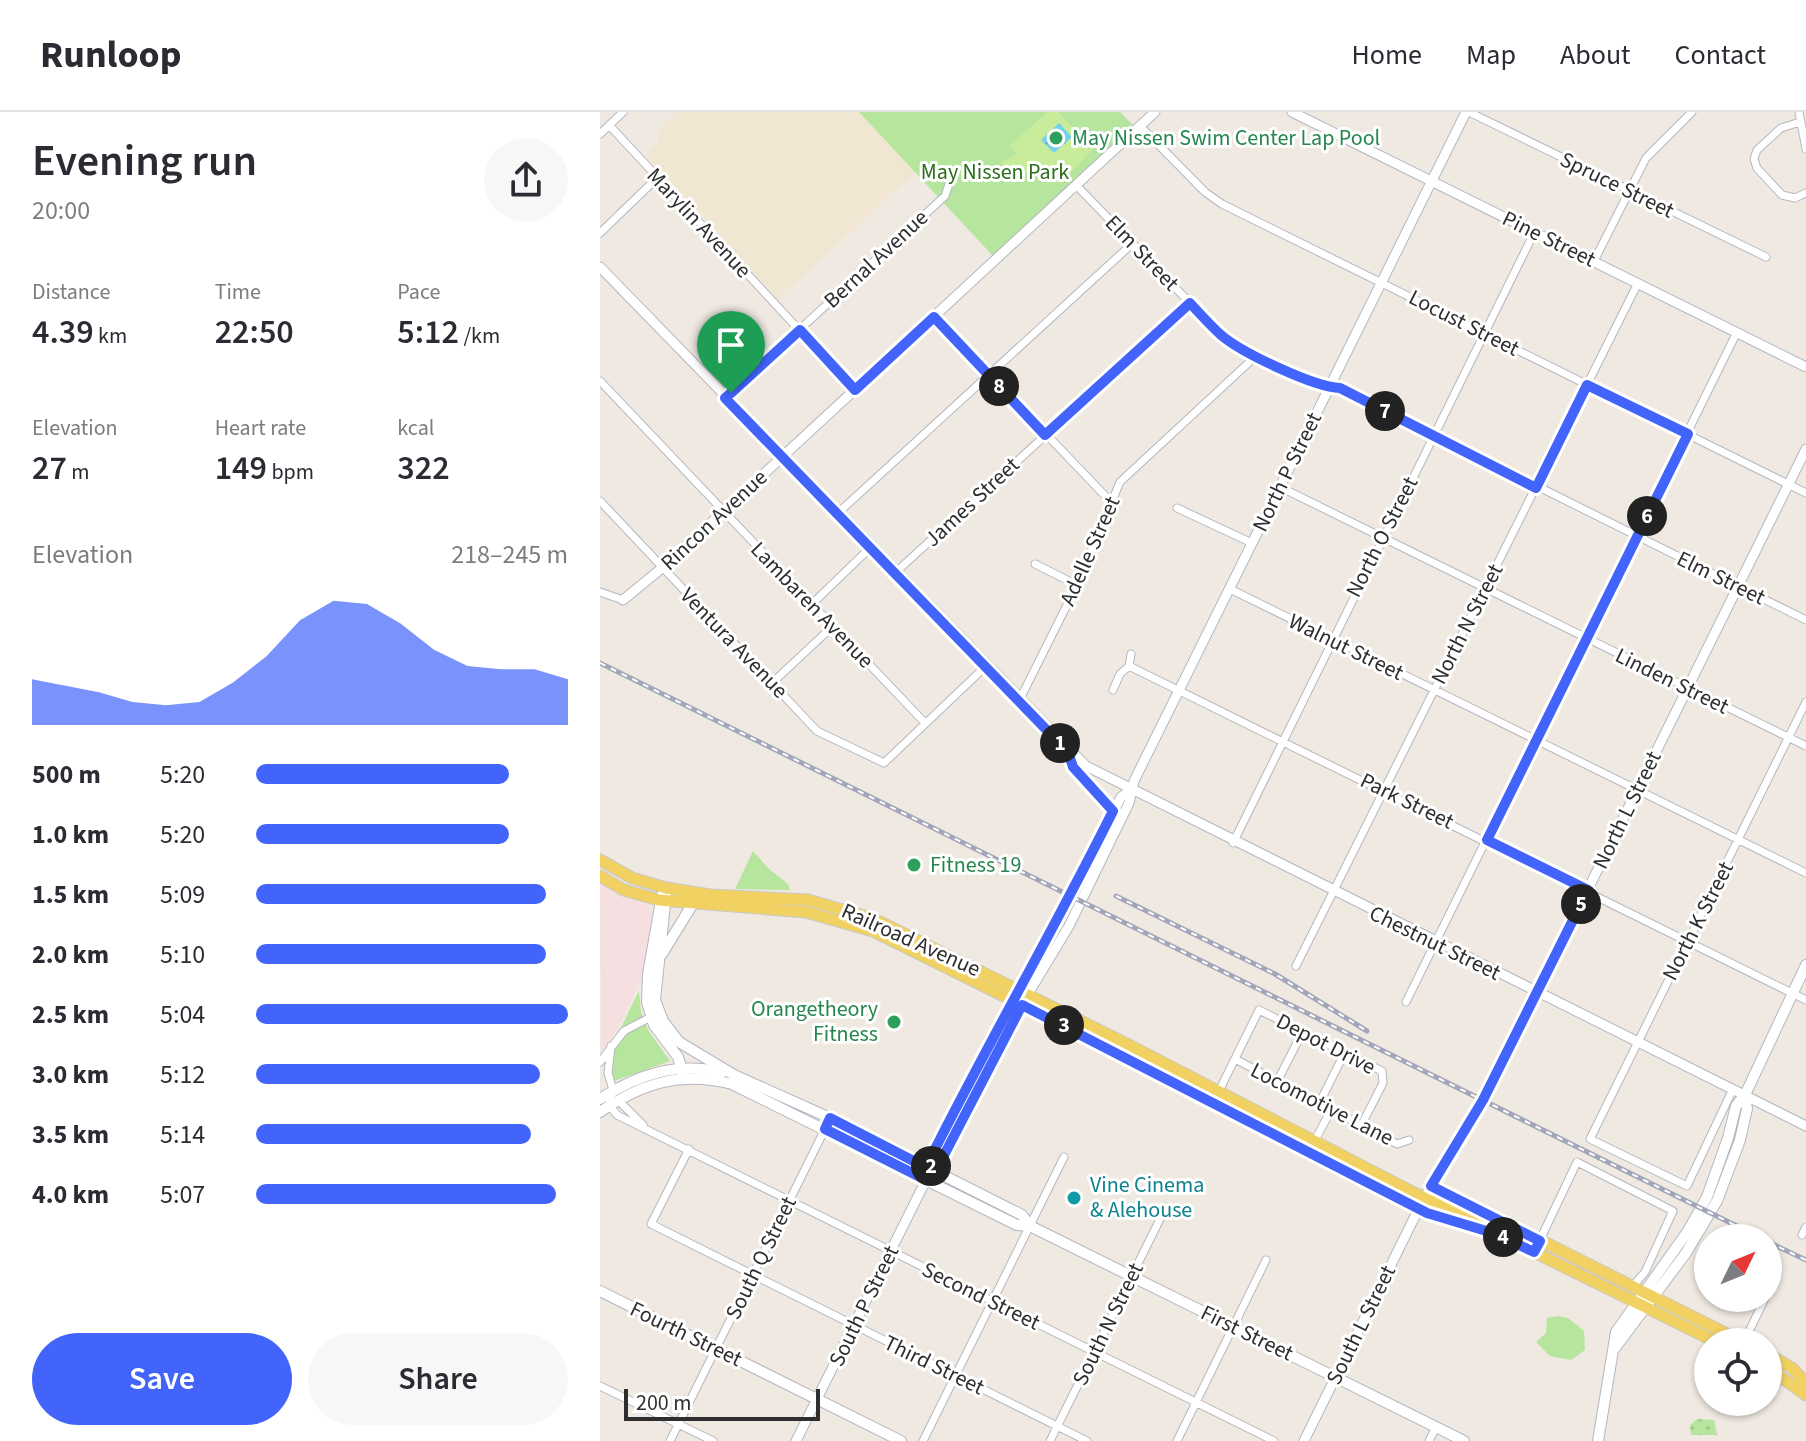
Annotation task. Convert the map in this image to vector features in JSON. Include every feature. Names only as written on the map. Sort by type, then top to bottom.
[{"type":"main road","name":"Railroad Avenue","points":[[600,860],[632,878],[666,888],[710,895],[795,898],[843,908],[888,925],[1020,997],[1421,1204],[1448,1222],[1537,1246]]},
{"type":"main road","name":"Railroad Avenue","points":[[600,876],[624,890],[663,901],[789,910],[837,918],[1020,997]]},
{"type":"main road","points":[[608,1101],[682,1073],[676,1054],[655,1016],[646,983],[666,888]]},
{"type":"main road","points":[[655,1016],[663,901]]},
{"type":"main road","points":[[660,955],[692,905]]},
{"type":"main road","points":[[1598,1441],[1616,1332],[1642,1297],[1692,1245],[1717,1201],[1740,1140],[1747,1109],[1745,1095],[1806,965]]},
{"type":"main road","name":"First Street","points":[[655,1016],[686,1048],[734,1075],[929,1175],[1022,1215],[1030,1226],[1464,1441]]},
{"type":"main road","name":"First Street","points":[[682,1073],[734,1075]]},
{"type":"main road","name":"First Street","points":[[682,1073],[732,1084],[828,1124]]},
{"type":"main road","points":[[1431,1186],[1502,1223]]},
{"type":"main road","name":"Railroad Avenue","points":[[1421,1204],[1502,1223],[1537,1246],[1712,1328]]},
{"type":"main road","name":"Fourth Street","points":[[600,1291],[901,1441]]},
{"type":"main road","name":"Railroad Avenue","points":[[1642,1297],[1694,1329]]},
{"type":"main road","points":[[1782,1362],[1806,1383]]},
{"type":"main road","points":[[1782,1378],[1806,1395]]},
{"type":"street","points":[[600,134],[623,112]]},
{"type":"street","name":"Rincon Avenue","points":[[623,600],[662,568],[1155,112]]},
{"type":"street","name":"Pine Street","points":[[1292,112],[1806,367]]},
{"type":"street","name":"North P Street","points":[[1020,997],[1069,926],[1179,691],[1467,112]]},
{"type":"street","name":"Spruce Street","points":[[1467,112],[1766,257]]},
{"type":"street","points":[[1594,261],[1646,158],[1692,112]]},
{"type":"street","points":[[1799,112],[1806,149]]},
{"type":"street","points":[[1800,122],[1781,128],[1757,150],[1754,159],[1757,168],[1782,195],[1795,198],[1806,193]]},
{"type":"street","name":"Marylin Avenue","points":[[609,125],[855,390]]},
{"type":"street","name":"Locust Street","points":[[1140,126],[1205,192],[1222,204],[1806,493]]},
{"type":"street","points":[[600,233],[657,178]]},
{"type":"street","name":"Bernal Avenue","points":[[725,398],[945,196],[950,181]]},
{"type":"street","name":"Elm Street","points":[[1076,185],[1223,337],[1320,386],[1340,388],[1806,620]]},
{"type":"street","name":"North O Street","points":[[1233,843],[1534,233]]},
{"type":"street","points":[[839,512],[1133,243]]},
{"type":"street","points":[[600,267],[1068,752],[1073,767],[1113,811]]},
{"type":"street","name":"North N Street","points":[[1296,966],[1638,283]]},
{"type":"street","name":"James Street","points":[[896,572],[1190,303]]},
{"type":"street","points":[[934,317],[1112,503]]},
{"type":"street","points":[[1406,1002],[1737,332]]},
{"type":"street","name":"Adelle Street","points":[[1019,701],[1077,585],[1120,482],[1257,355]]},
{"type":"street","name":"Lambaren Avenue","points":[[600,381],[925,723]]},
{"type":"street","name":"North L Street","points":[[1421,1204],[1483,1100],[1806,449]]},
{"type":"street","name":"Linden Street","points":[[1280,487],[1806,746]]},
{"type":"street","name":"Ventura Avenue","points":[[600,501],[817,731],[884,763],[925,723]]},
{"type":"street","points":[[1177,508],[1252,543]]},
{"type":"street","points":[[812,604],[872,546]]},
{"type":"street","points":[[1035,564],[1077,585]]},
{"type":"street","name":"Walnut Street","points":[[1230,589],[1806,873]]},
{"type":"street","points":[[600,592],[623,600]]},
{"type":"street","points":[[772,683],[833,626]]},
{"type":"street","points":[[1113,690],[1120,674],[1129,666],[1131,654]]},
{"type":"street","points":[[925,723],[986,666]]},
{"type":"street","name":"Park Street","points":[[1129,666],[1806,1000]]},
{"type":"street","name":"North K Street","points":[[1732,1091],[1687,1186],[1590,1139],[1806,702]]},
{"type":"street","name":"Chestnut Street","points":[[1068,752],[1086,766],[1233,843],[1806,1126]]},
{"type":"street","name":"North P Street","points":[[1020,997],[1113,811],[1121,797],[1131,790]]},
{"type":"street","name":"South P Street","points":[[796,1441],[929,1175],[930,1159],[1020,997]]},
{"type":"street","name":"Depot Drive","points":[[1235,1059],[1259,1010],[1378,1069],[1384,1075],[1361,1126]]},
{"type":"street","points":[[600,1062],[629,1027],[655,1016]]},
{"type":"street","points":[[1280,1076],[1303,1031]]},
{"type":"street","points":[[608,1101],[611,1046]]},
{"type":"street","points":[[1322,1098],[1345,1052]]},
{"type":"street","points":[[1216,1097],[1235,1059]]},
{"type":"street","name":"Locomotive Lane","points":[[1235,1059],[1397,1144],[1409,1140]]},
{"type":"street","name":"Second Street","points":[[608,1101],[617,1115],[1274,1441]]},
{"type":"street","points":[[1312,1148],[1331,1110]]},
{"type":"street","name":"South Q Street","points":[[670,1441],[828,1124]]},
{"type":"street","name":"Third Street","points":[[689,1149],[651,1224],[1087,1441]]},
{"type":"street","points":[[923,1441],[1064,1157]]},
{"type":"street","points":[[1537,1246],[1577,1162],[1673,1211],[1645,1272],[1642,1297]]},
{"type":"street","name":"South L Street","points":[[1304,1441],[1421,1204]]},
{"type":"street","name":"South N Street","points":[[1050,1441],[1166,1207]]},
{"type":"street","points":[[1802,1235],[1806,1227]]},
{"type":"street","points":[[1177,1441],[1266,1260]]},
{"type":"street","points":[[600,1386],[713,1441]]},
{"type":"street","points":[[1429,1441],[1436,1427]]},
{"type":"shaded area","points":[[678,112],[859,112],[915,172],[778,299],[646,155],[659,143],[657,131]]},
{"type":"shaded area","points":[[600,884],[650,907],[653,921],[641,980],[602,1052]]},
{"type":"green space","name":"May Nissen Park","points":[[859,112],[1120,112],[1134,126],[993,256]]},
{"type":"green space","points":[[1047,112],[1058,112],[1093,149],[1070,173],[1041,181],[1031,169],[1024,174],[1016,165],[1009,171],[1001,162],[1017,154],[1010,146]]},
{"type":"green space","points":[[753,851],[788,884],[790,890],[735,889]]},
{"type":"green space","points":[[639,991],[641,1012],[648,1030],[670,1061],[614,1081],[611,1071],[614,1048]]},
{"type":"green space","points":[[1547,1318],[1568,1318],[1584,1331],[1585,1350],[1571,1360],[1550,1356],[1536,1342],[1546,1333]]},
{"type":"green space","points":[[1697,1419],[1714,1420],[1717,1435],[1691,1435],[1690,1425]]},
{"type":"water","name":"May Nissen Swim Center Lap Pool","points":[[1059,123],[1072,137],[1054,153],[1041,140]]},
{"type":"railway","points":[[600,663],[1733,1224]]},
{"type":"railway","points":[[1116,896],[1275,974],[1367,1031]]},
{"type":"railway","points":[[1782,1249],[1806,1260]]},
{"type":"place","name":"May Nissen Swim Center Lap Pool","points":[[1056,138]]},
{"type":"place","name":"Fitness 19","points":[[914,865]]},
{"type":"place","name":"Orangetheory Fitness","points":[[894,1022]]},
{"type":"place","name":"Vine Cinema & Alehouse","points":[[1074,1198]]},
{"type":"route","points":[[1190,303],[1223,337],[1320,386],[1340,388],[1536,488],[1587,385],[1688,434],[1487,840],[1588,890],[1483,1100],[1431,1186],[1540,1241],[1534,1252],[1493,1233],[1448,1222],[1427,1213],[1022,1005],[942,1159],[926,1180],[825,1129],[830,1118],[931,1170],[930,1159],[978,1064],[1022,981],[1054,930],[1113,811],[1073,767],[1068,752],[788,459],[782,457],[725,398],[731,393],[800,330],[855,390],[934,317],[1045,435],[1190,303]]}]
